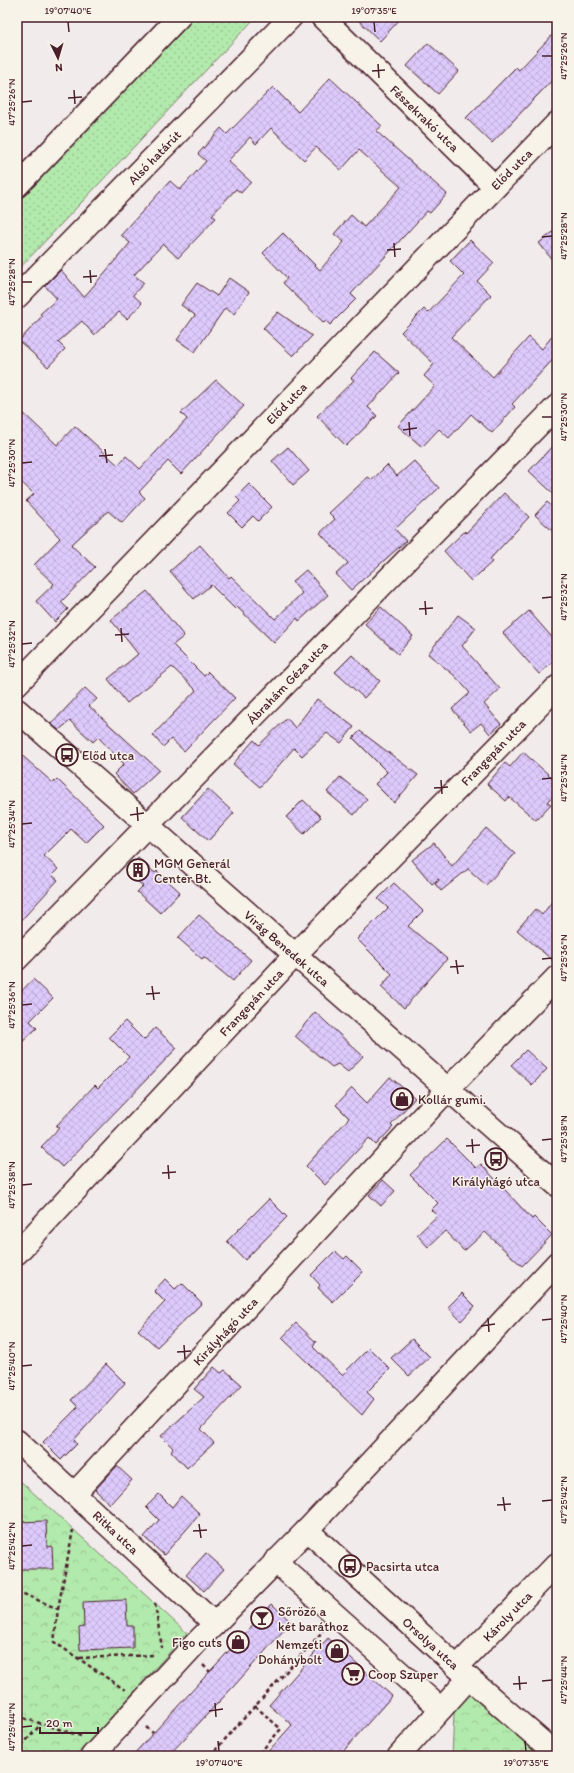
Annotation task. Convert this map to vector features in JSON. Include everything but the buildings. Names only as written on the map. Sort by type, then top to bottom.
[{"type":"street","points":[[17,186],[179,17]]},
{"type":"street","name":"Alsó határút","points":[[17,297],[291,17]]},
{"type":"street","name":"Fészekrakó utca","points":[[322,17],[494,186]]},
{"type":"street","name":"Előd utca","points":[[17,684],[494,186],[557,123]]},
{"type":"street","name":"Ábrahám Géza utca","points":[[17,960],[557,406]]},
{"type":"street","name":"Frangepán utca","points":[[17,1253],[295,955],[557,687]]},
{"type":"street","name":"Virág Benedek utca","points":[[17,710],[147,826],[557,1185]]},
{"type":"street","name":"Királyhágó utca","points":[[74,1494],[448,1089],[557,977]]},
{"type":"street","points":[[88,1746],[215,1624],[307,1530],[557,1263]]},
{"type":"street","name":"Ritka utca","points":[[17,1441],[215,1624]]},
{"type":"street","name":"Orsolya utca","points":[[307,1530],[463,1673],[557,1755]]},
{"type":"street","points":[[275,1561],[441,1709]]},
{"type":"street","name":"Károly utca","points":[[398,1756],[441,1709],[463,1673],[557,1564]]},
{"type":"path","points":[[73,1530],[58,1609],[54,1642],[126,1690]]},
{"type":"path","points":[[17,1591],[58,1609]]},
{"type":"path","points":[[155,1604],[162,1648]]},
{"type":"path","points":[[210,1756],[336,1616]]},
{"type":"path","points":[[79,1658],[156,1655]]},
{"type":"path","points":[[203,1665],[210,1672]]},
{"type":"path","points":[[255,1706],[281,1729],[256,1756]]},
{"type":"path","points":[[17,1716],[41,1724],[88,1746]]},
{"type":"path","points":[[17,1751],[41,1724]]},
{"type":"path","points":[[145,1726],[153,1733]]},
{"type":"path","points":[[173,1752],[177,1756]]},
{"type":"green space","points":[[185,17],[256,17],[17,271],[17,193]]},
{"type":"green space","points":[[17,1478],[187,1633],[76,1756],[17,1756]]},
{"type":"green space","points":[[469,1678],[557,1756],[452,1756],[455,1693]]},
{"type":"place","name":"Előd utca","points":[[67,755]]},
{"type":"place","name":"MGM Generál Center Bt.","points":[[138,870]]},
{"type":"place","name":"Kollár gumi.","points":[[402,1099]]},
{"type":"place","name":"Királyhágó utca","points":[[496,1159]]},
{"type":"place","name":"Pacsirta utca","points":[[350,1566]]},
{"type":"place","name":"Sőröző a két baráthoz","points":[[262,1618]]},
{"type":"place","name":"Figo cuts","points":[[238,1642]]},
{"type":"place","name":"Nemzeti Dohánybolt","points":[[337,1651]]},
{"type":"place","name":"Coop Szuper","points":[[353,1674]]}]
